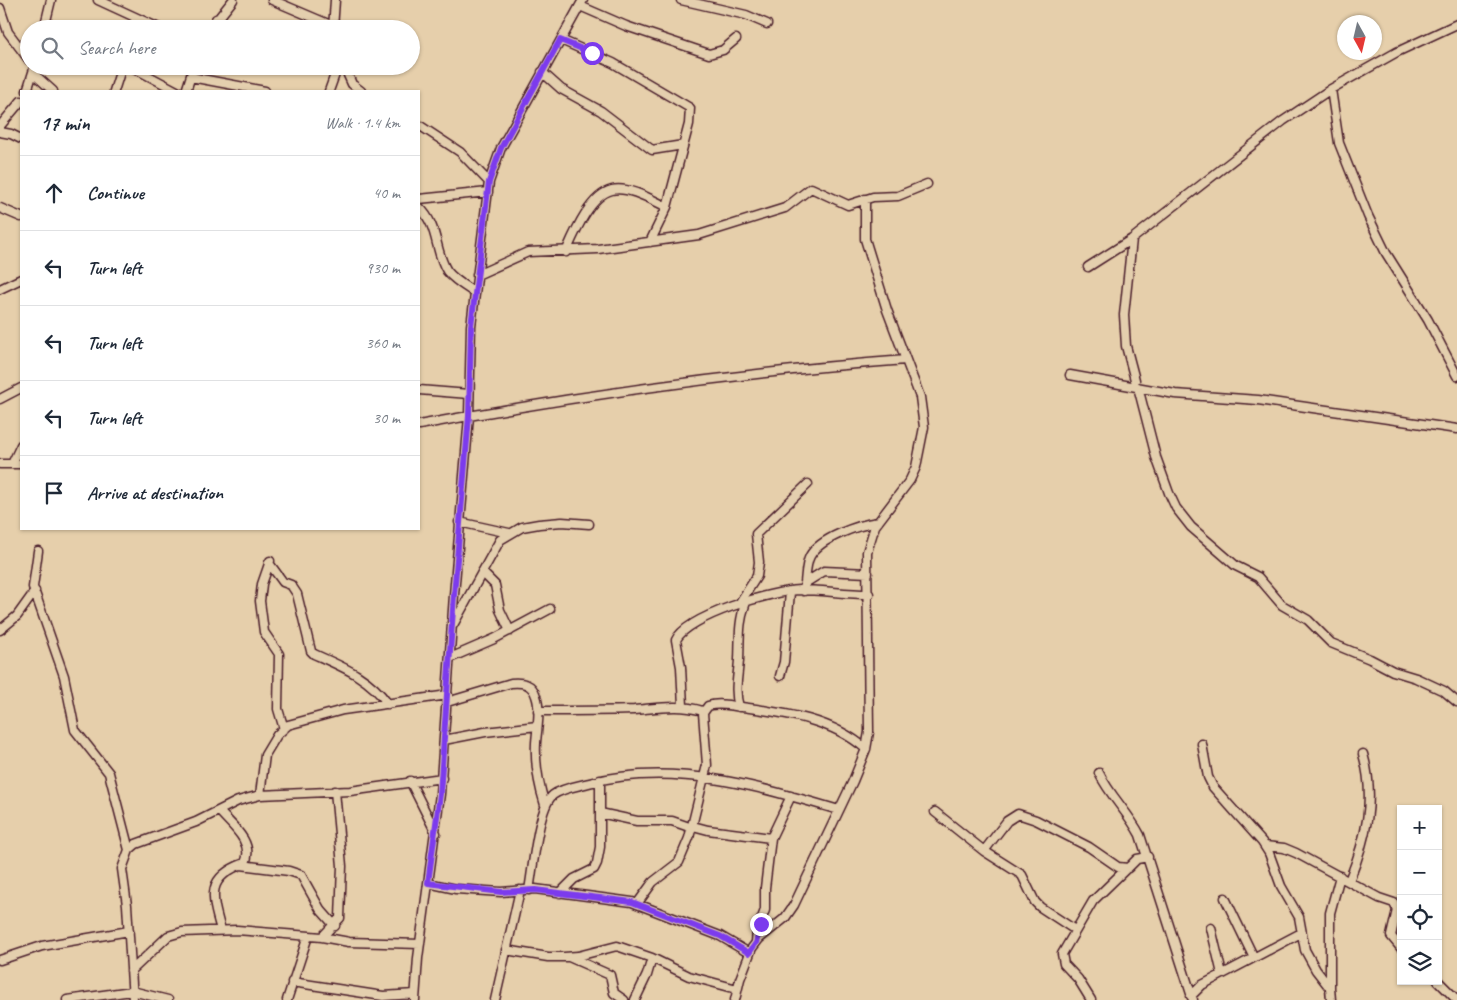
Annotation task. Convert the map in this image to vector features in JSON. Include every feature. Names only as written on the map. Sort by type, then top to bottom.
[{"type":"street","points":[[46,20],[51,0]]},
{"type":"street","points":[[98,0],[141,20]]},
{"type":"street","points":[[216,19],[233,0]]},
{"type":"street","points":[[272,0],[316,20]]},
{"type":"street","points":[[334,20],[335,0]]},
{"type":"street","points":[[681,0],[746,15],[767,24]]},
{"type":"street","points":[[292,982],[358,997],[415,997],[420,944],[442,778],[459,522],[469,416],[471,326],[489,182],[501,148],[581,3],[626,26],[709,54],[722,50],[736,39]]},
{"type":"street","points":[[0,8],[8,32],[20,50]]},
{"type":"street","points":[[1088,267],[1132,239],[1283,121],[1331,89],[1397,52],[1457,24]]},
{"type":"street","points":[[560,40],[612,63],[687,106],[691,114],[667,207],[650,242]]},
{"type":"street","points":[[542,72],[561,89],[601,112],[652,150],[683,144]]},
{"type":"street","points":[[28,90],[32,75]]},
{"type":"street","points":[[40,75],[52,90]]},
{"type":"street","points":[[114,90],[119,75]]},
{"type":"street","points":[[147,75],[175,90]]},
{"type":"street","points":[[329,90],[335,75]]},
{"type":"street","points":[[348,75],[352,84],[358,90]]},
{"type":"street","points":[[186,90],[192,77],[260,90]]},
{"type":"street","points":[[1331,89],[1339,143],[1368,216],[1386,253],[1428,320],[1457,376]]},
{"type":"street","points":[[0,126],[20,102]]},
{"type":"street","points":[[420,126],[460,152],[489,182]]},
{"type":"street","points":[[0,132],[20,138]]},
{"type":"street","points":[[477,274],[528,252],[566,252],[699,235],[785,208],[811,188],[848,204],[865,199],[898,196],[927,184]]},
{"type":"street","points":[[566,252],[579,223],[604,193],[621,190],[667,207]]},
{"type":"street","points":[[420,199],[488,192]]},
{"type":"street","points":[[734,1000],[749,953],[756,943],[777,927],[794,905],[866,749],[868,732],[869,546],[878,522],[910,480],[920,455],[924,427],[923,410],[882,297],[865,239],[865,199]]},
{"type":"street","points":[[0,208],[20,217]]},
{"type":"street","points":[[420,208],[431,224],[444,265],[449,273],[475,293]]},
{"type":"street","points":[[1132,239],[1124,315],[1126,346],[1156,457],[1176,508],[1191,527],[1236,566],[1258,577],[1282,605],[1308,620],[1331,643],[1393,671],[1416,678],[1444,691],[1457,702]]},
{"type":"street","points":[[0,289],[20,279]]},
{"type":"street","points":[[420,425],[656,386],[811,368],[906,360]]},
{"type":"street","points":[[1070,375],[1137,383],[1175,394],[1258,400],[1457,429]]},
{"type":"street","points":[[0,399],[20,389]]},
{"type":"street","points":[[420,390],[469,394]]},
{"type":"street","points":[[12,464],[20,447]]},
{"type":"street","points":[[0,464],[20,464]]},
{"type":"street","points":[[739,707],[735,690],[739,660],[738,635],[743,603],[757,576],[759,562],[756,534],[808,484]]},
{"type":"street","points":[[459,522],[510,533]]},
{"type":"street","points":[[452,626],[500,540],[522,527],[562,522],[589,524]]},
{"type":"street","points":[[805,587],[809,558],[822,544],[864,524],[878,522]]},
{"type":"street","points":[[38,551],[33,579],[35,591],[62,670],[75,730],[109,773],[129,850],[122,868],[129,931],[133,1000]]},
{"type":"street","points":[[284,729],[278,710],[279,654],[264,632],[260,601],[262,584],[270,561],[283,582],[291,585],[297,594],[311,650],[314,654],[354,671],[377,691],[388,704]]},
{"type":"street","points":[[683,706],[677,638],[690,626],[719,611],[805,587],[824,571],[868,572]]},
{"type":"street","points":[[482,572],[495,585],[500,610],[510,631]]},
{"type":"street","points":[[805,587],[869,594]]},
{"type":"street","points":[[0,630],[17,616],[35,591]]},
{"type":"street","points":[[780,676],[784,662],[790,592]]},
{"type":"street","points":[[450,658],[510,631],[550,609]]},
{"type":"street","points":[[260,795],[265,755],[271,743],[288,725],[343,710],[447,698],[521,682],[528,684],[536,695],[538,711],[536,745],[539,780],[545,804]]},
{"type":"street","points":[[703,711],[708,706],[714,704],[790,714],[832,727],[866,749]]},
{"type":"street","points":[[538,711],[683,706],[703,711]]},
{"type":"street","points":[[637,904],[653,882],[680,862],[693,827],[705,778],[707,747],[703,711]]},
{"type":"street","points":[[444,740],[493,731],[537,726]]},
{"type":"street","points":[[1202,744],[1208,777],[1213,787],[1265,846],[1280,886],[1299,917],[1305,950],[1316,970],[1330,988]]},
{"type":"street","points":[[1350,881],[1368,824],[1369,781],[1363,754]]},
{"type":"street","points":[[1099,773],[1110,792],[1132,819],[1148,857],[1192,998]]},
{"type":"street","points":[[529,890],[540,818],[545,804],[553,795],[600,780],[624,775],[646,774],[705,778],[751,785],[839,810]]},
{"type":"street","points":[[129,850],[148,838],[196,822],[238,801],[260,795],[335,791],[442,778]]},
{"type":"street","points":[[560,893],[574,878],[594,869],[600,858],[600,780]]},
{"type":"street","points":[[410,781],[436,833]]},
{"type":"street","points":[[322,937],[335,926],[340,918],[342,883],[335,791]]},
{"type":"street","points":[[756,943],[765,910],[771,838],[791,796]]},
{"type":"street","points":[[219,811],[246,844],[247,858],[245,863],[223,873],[213,894],[221,930]]},
{"type":"street","points":[[934,812],[984,851],[1022,875],[1035,902],[1075,930]]},
{"type":"street","points":[[600,813],[637,821],[672,821],[708,830],[771,838]]},
{"type":"street","points":[[984,851],[1007,822],[1018,814],[1036,820],[1089,847],[1118,867],[1127,868]]},
{"type":"street","points":[[1265,846],[1284,848],[1296,853],[1395,905],[1396,917],[1391,936],[1397,943]]},
{"type":"street","points":[[1091,1000],[1078,979],[1062,960],[1062,954],[1093,901],[1137,859],[1148,857]]},
{"type":"street","points":[[240,865],[289,871],[301,875],[320,908],[335,926]]},
{"type":"street","points":[[1332,1000],[1330,988],[1330,913],[1340,876]]},
{"type":"street","points":[[428,883],[501,892],[529,890],[560,893],[637,904],[720,936],[749,953]]},
{"type":"street","points":[[495,1000],[520,890]]},
{"type":"street","points":[[1225,898],[1253,956]]},
{"type":"street","points":[[1211,928],[1222,974]]},
{"type":"street","points":[[131,971],[168,936],[182,932],[221,930],[322,937],[349,942],[420,944]]},
{"type":"street","points":[[0,960],[42,946],[129,931]]},
{"type":"street","points":[[1192,998],[1202,985],[1253,956],[1302,933]]},
{"type":"street","points":[[287,1000],[308,936]]},
{"type":"street","points":[[506,950],[548,957],[569,956],[617,946],[652,958],[689,976],[737,989]]},
{"type":"street","points":[[569,956],[605,971],[610,975],[614,993],[624,1000]]},
{"type":"street","points":[[635,1000],[647,976],[652,958]]},
{"type":"street","points":[[1442,985],[1457,1000]]},
{"type":"street","points":[[67,1000],[132,991],[168,1000]]},
{"type":"route","points":[[592,53],[560,40],[501,148],[489,182],[471,326],[469,416],[463,470],[440,794],[435,843],[428,883],[456,888],[501,892],[520,890],[551,891],[632,902],[720,936],[749,953],[756,943],[761,924]]}]
